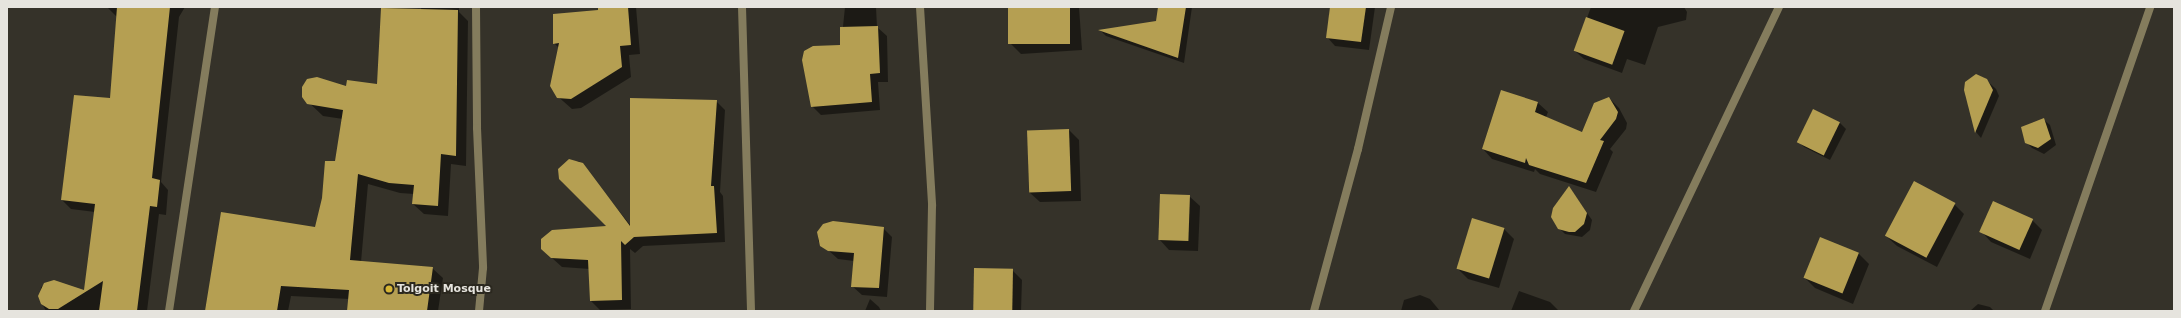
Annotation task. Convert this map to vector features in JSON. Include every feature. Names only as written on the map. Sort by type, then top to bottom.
[{"type":"street","points":[[169,311],[215,7]]},
{"type":"street","points":[[476,7],[477,128],[483,268],[479,311]]},
{"type":"street","points":[[742,7],[751,311]]},
{"type":"street","points":[[920,7],[932,206],[930,311]]},
{"type":"street","points":[[1314,311],[1358,149],[1391,7]]},
{"type":"street","points":[[1634,311],[1779,7]]},
{"type":"street","points":[[2045,311],[2150,7]]},
{"type":"building","points":[[117,7],[170,7],[152,178],[160,180],[157,207],[150,206],[137,311],[99,311],[103,281],[58,309],[49,309],[41,304],[38,296],[44,283],[54,280],[84,290],[95,204],[61,200],[74,95],[110,98]]},
{"type":"building","points":[[598,7],[628,7],[631,45],[620,46],[622,67],[571,99],[557,98],[550,86],[559,43],[553,44],[553,14],[598,10]]},
{"type":"building","points":[[1008,7],[1070,7],[1070,44],[1008,44]]},
{"type":"building","points":[[1158,7],[1186,7],[1178,58],[1098,30],[1156,21]]},
{"type":"building","points":[[1330,7],[1366,7],[1361,42],[1326,38]]},
{"type":"building","points":[[381,8],[458,10],[456,156],[441,154],[438,206],[412,204],[414,185],[389,183],[358,174],[350,260],[433,267],[427,311],[347,311],[349,290],[281,286],[277,311],[205,311],[221,212],[315,227],[322,198],[325,161],[335,161],[343,110],[307,104],[302,97],[302,87],[307,79],[317,77],[346,86],[347,80],[377,84]]},
{"type":"building","points":[[1586,17],[1625,31],[1612,65],[1574,51]]},
{"type":"building","points":[[878,26],[880,73],[870,74],[872,102],[811,107],[802,60],[804,51],[813,46],[840,45],[840,27]]},
{"type":"building","points":[[1976,74],[1987,79],[1993,90],[1975,133],[1964,90],[1965,82]]},
{"type":"building","points":[[1501,90],[1538,102],[1535,112],[1582,132],[1594,103],[1609,97],[1618,112],[1616,119],[1600,140],[1604,141],[1586,183],[1529,165],[1526,158],[1525,163],[1482,149]]},
{"type":"building","points":[[630,98],[717,100],[711,186],[714,186],[717,233],[634,237],[625,245],[621,241],[622,300],[590,301],[588,260],[551,258],[541,249],[541,239],[552,230],[606,226],[559,179],[558,169],[569,159],[583,163],[630,226]]},
{"type":"building","points":[[1813,109],[1840,122],[1824,155],[1797,142]]},
{"type":"building","points":[[2044,118],[2051,139],[2038,148],[2025,143],[2021,127]]},
{"type":"building","points":[[1069,129],[1071,191],[1029,192],[1027,130]]},
{"type":"building","points":[[1914,181],[1955,203],[1926,258],[1885,236]]},
{"type":"building","points":[[1569,186],[1587,213],[1584,224],[1575,232],[1558,229],[1551,217],[1553,208]]},
{"type":"building","points":[[1160,194],[1190,195],[1188,241],[1158,240]]},
{"type":"building","points":[[1993,201],[2033,219],[2019,250],[1979,232]]},
{"type":"building","points":[[1472,218],[1505,228],[1489,279],[1457,269]]},
{"type":"building","points":[[833,221],[884,227],[879,288],[851,287],[854,253],[828,251],[820,246],[817,232],[823,224]]},
{"type":"building","points":[[1820,237],[1859,253],[1842,294],[1804,278]]},
{"type":"building","points":[[974,268],[1013,269],[1012,311],[973,311]]},
{"type":"place","name":"Tolgoit Mosque","points":[[389,289]]}]
